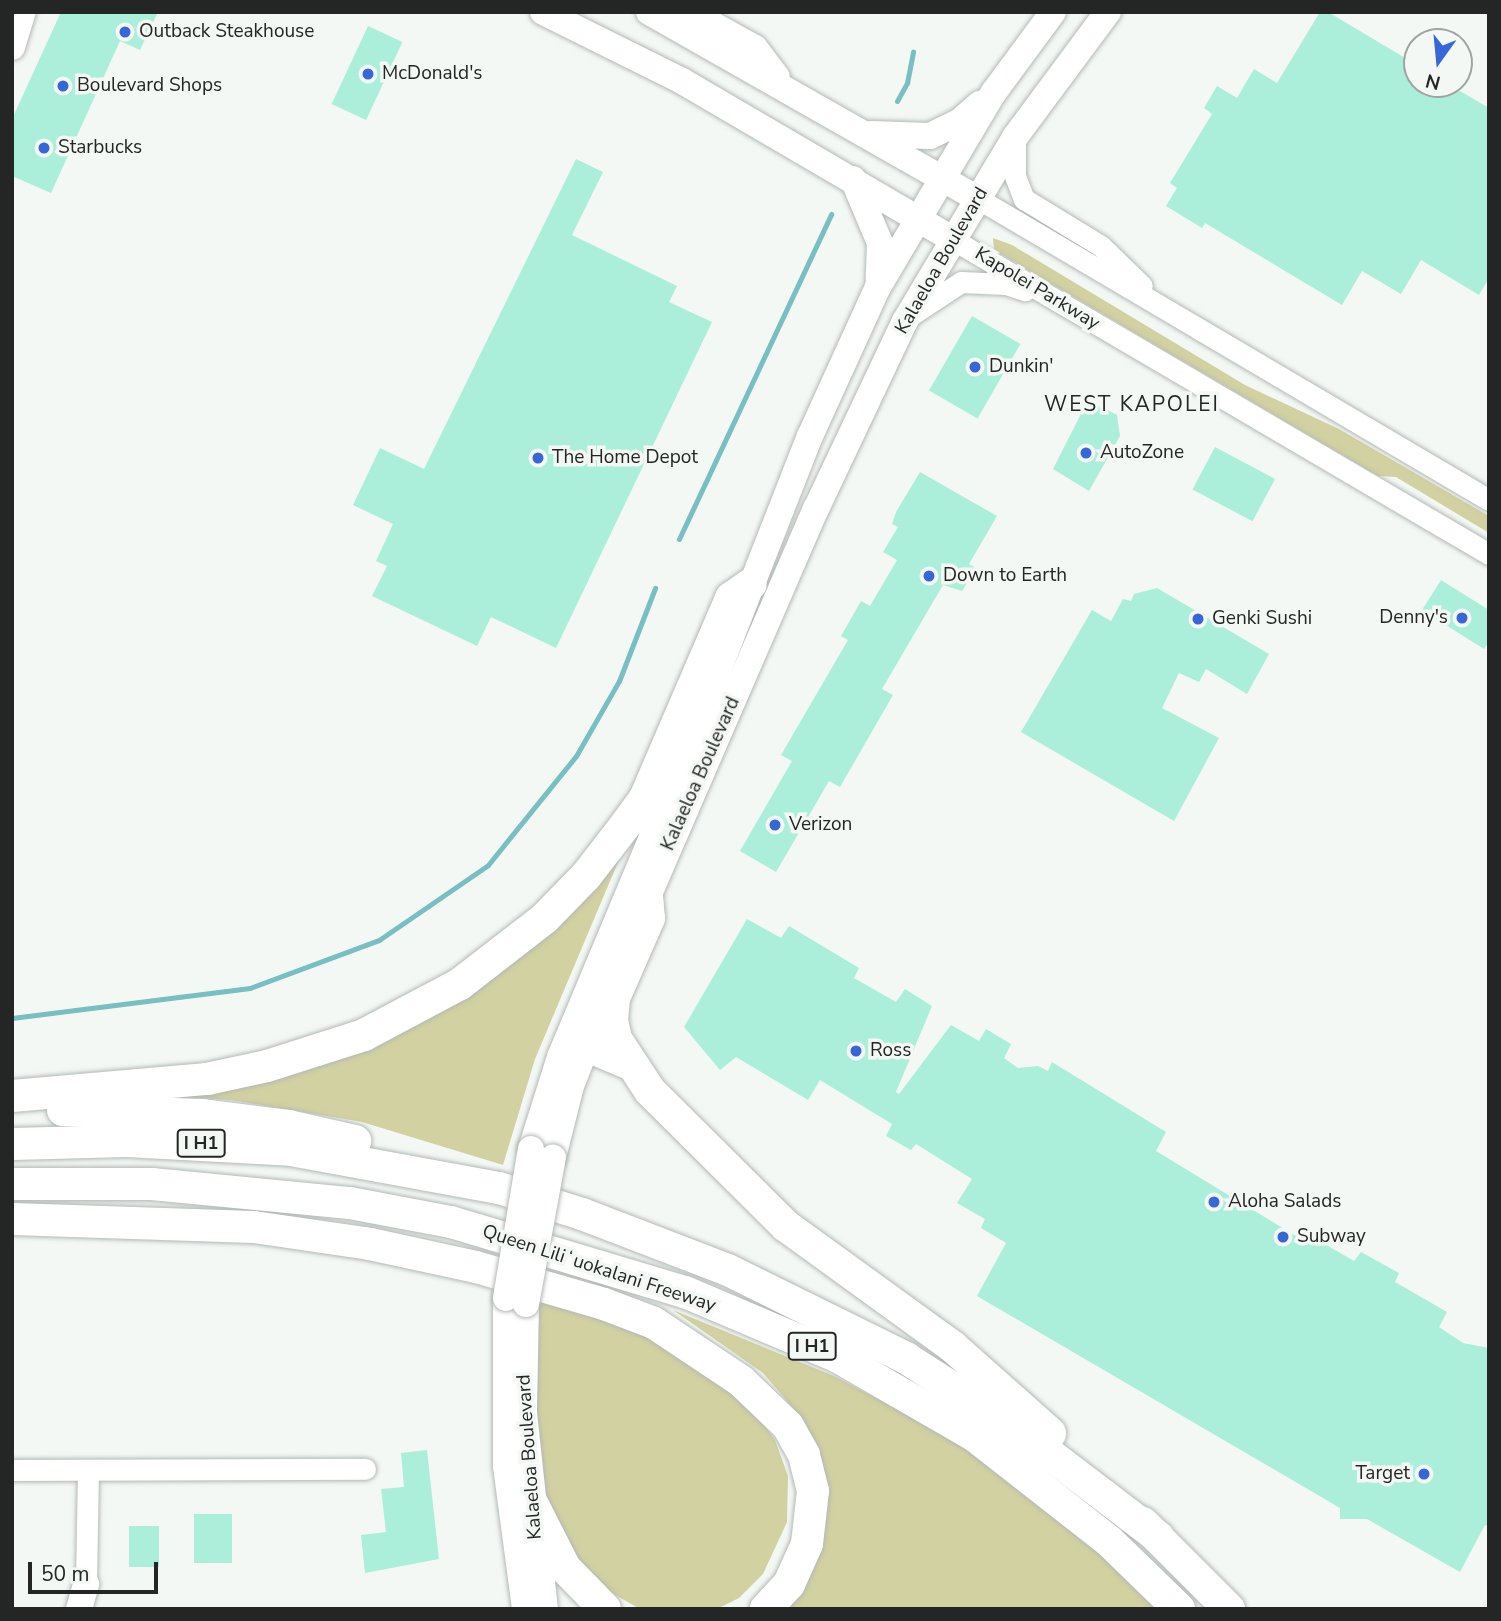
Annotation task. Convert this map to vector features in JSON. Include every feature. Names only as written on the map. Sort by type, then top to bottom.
[{"type":"highway","points":[[12,1096],[207,1079],[267,1066],[363,1035],[460,984],[545,918],[586,876],[633,815],[645,798],[731,598],[751,584]]},
{"type":"highway","points":[[648,896],[649,918],[614,998],[616,1039],[630,1064],[672,1117],[755,1199],[953,1347],[1158,1537],[1229,1609]]},
{"type":"highway","points":[[585,1045],[630,1064]]},
{"type":"highway","points":[[12,1110],[111,1109],[289,1126],[443,1162],[499,1188]]},
{"type":"highway","name":"Queen Liliʻuokalani Freeway","points":[[12,1144],[127,1141],[291,1150],[499,1188],[728,1270],[906,1358],[1015,1428],[1158,1537]]},
{"type":"highway","name":"Queen Liliʻuokalani Freeway","points":[[12,1184],[152,1184],[350,1203],[451,1222],[685,1292],[838,1357],[975,1436],[1109,1541],[1179,1609]]},
{"type":"highway","points":[[12,1219],[254,1227],[370,1244],[476,1267],[604,1304],[654,1323],[741,1381],[788,1426],[804,1455],[813,1491],[807,1544],[789,1584],[766,1609]]},
{"type":"highway","points":[[532,1503],[565,1568],[605,1609]]},
{"type":"main road","points":[[12,47],[23,12]]},
{"type":"main road","name":"Kapolei Parkway","points":[[543,12],[682,81],[952,239]]},
{"type":"main road","points":[[649,12],[977,198]]},
{"type":"main road","points":[[691,12],[755,48],[784,87]]},
{"type":"main road","name":"Kalaeloa Boulevard","points":[[525,1609],[514,1531],[503,1380],[560,1057],[810,436],[878,287],[995,92],[1053,12]]},
{"type":"main road","name":"Kalaeloa Boulevard","points":[[542,1153],[648,896],[816,509],[905,321],[1015,137],[1108,12]]},
{"type":"main road","points":[[862,133],[917,137],[944,132],[995,92]]},
{"type":"main road","points":[[853,179],[880,243],[878,287]]},
{"type":"main road","name":"Kalaeloa Boulevard","points":[[516,1301],[532,1503],[545,1609]]},
{"type":"main road","points":[[509,1609],[514,1593],[514,1531]]},
{"type":"main road","points":[[79,1609],[90,1596]]},
{"type":"street","points":[[1015,137],[1015,176],[1024,199],[1101,246],[1169,312]]},
{"type":"street","points":[[977,198],[1489,500]]},
{"type":"street","name":"Kapolei Parkway","points":[[952,239],[1489,554]]},
{"type":"street","points":[[905,321],[943,290],[961,282],[1006,284],[1054,299]]},
{"type":"street","points":[[12,1470],[365,1469]]},
{"type":"street","points":[[88,1470],[90,1596]]},
{"type":"green space","points":[[993,238],[1012,245],[1245,385],[1339,429],[1489,516],[1489,533],[1396,477],[1378,476],[994,250]]},
{"type":"green space","points":[[632,829],[535,1059],[503,1165],[362,1122],[231,1100],[147,1094],[387,1029]]},
{"type":"green space","points":[[531,1294],[562,1302],[669,1345],[755,1412],[775,1440],[788,1476],[787,1522],[763,1574],[739,1598],[717,1609],[640,1609],[589,1580],[541,1504]]},
{"type":"green space","points":[[673,1310],[834,1376],[954,1439],[1034,1496],[1163,1609],[778,1609],[821,1541],[826,1518],[826,1502],[798,1414],[763,1373]]},
{"type":"building","name":"Boulevard Shops","points":[[61,12],[158,12],[140,50],[120,41],[51,193],[12,176],[12,119]]},
{"type":"building","points":[[1320,12],[1328,12],[1403,57],[1403,98],[1472,98],[1489,108],[1489,278],[1479,295],[1421,260],[1401,294],[1362,271],[1342,305],[1205,223],[1202,228],[1166,206],[1177,188],[1170,183],[1212,114],[1204,108],[1217,86],[1237,98],[1254,69],[1277,83]]},
{"type":"building","name":"McDonald's","points":[[368,26],[402,42],[366,120],[332,104]]},
{"type":"building","name":"The Home Depot","points":[[576,159],[603,172],[572,235],[677,286],[669,302],[712,322],[556,648],[491,617],[477,646],[372,596],[387,566],[376,561],[393,524],[353,505],[380,448],[424,469]]},
{"type":"building","name":"Dunkin'","points":[[972,316],[1020,344],[977,418],[929,390]]},
{"type":"building","name":"AutoZone","points":[[1088,400],[1117,415],[1120,436],[1089,491],[1053,469]]},
{"type":"building","points":[[1215,447],[1275,479],[1253,521],[1192,489]]},
{"type":"building","points":[[920,472],[997,516],[969,564],[976,568],[962,591],[943,585],[882,689],[893,695],[840,787],[829,781],[776,872],[740,851],[792,761],[781,755],[848,640],[841,636],[861,601],[870,606],[897,560],[883,552],[898,527],[892,524],[896,512]]},
{"type":"building","name":"Denny's","points":[[1441,580],[1489,610],[1489,642],[1484,649],[1422,610]]},
{"type":"building","points":[[1157,588],[1269,654],[1247,694],[1206,669],[1199,682],[1179,673],[1162,708],[1219,738],[1174,821],[1021,732],[1092,610],[1111,621],[1123,599],[1131,601],[1134,594]]},
{"type":"building","points":[[747,919],[781,938],[789,926],[859,968],[854,978],[896,1002],[905,989],[932,1006],[896,1092],[899,1094],[951,1025],[979,1041],[986,1029],[1011,1044],[1004,1058],[1018,1068],[1038,1066],[1048,1071],[1052,1062],[1166,1132],[1156,1151],[1304,1241],[1309,1235],[1354,1261],[1361,1252],[1399,1273],[1395,1282],[1447,1312],[1439,1327],[1463,1343],[1489,1348],[1489,1527],[1485,1525],[1460,1572],[1367,1519],[1340,1519],[1340,1508],[977,1296],[1006,1243],[981,1228],[985,1219],[957,1203],[972,1179],[916,1144],[911,1150],[886,1136],[892,1124],[820,1080],[808,1100],[736,1057],[720,1070],[684,1027]]},
{"type":"building","points":[[427,1450],[439,1559],[365,1573],[361,1535],[386,1532],[381,1489],[404,1487],[401,1453]]},
{"type":"building","points":[[194,1514],[232,1514],[232,1563],[194,1563]]},
{"type":"building","points":[[129,1526],[159,1526],[159,1567],[129,1567]]},
{"type":"waterway","points":[[897,101],[907,83],[913,52]]},
{"type":"waterway","points":[[679,539],[831,214]]},
{"type":"waterway","points":[[12,1018],[250,988],[379,940],[488,865],[576,756],[619,681],[655,588]]},
{"type":"place","name":"Outback Steakhouse","points":[[125,32]]},
{"type":"place","name":"McDonald's","points":[[368,74]]},
{"type":"place","name":"Boulevard Shops","points":[[63,86]]},
{"type":"place","name":"Starbucks","points":[[44,148]]},
{"type":"place","name":"Dunkin'","points":[[975,367]]},
{"type":"place","name":"AutoZone","points":[[1086,453]]},
{"type":"place","name":"The Home Depot","points":[[538,458]]},
{"type":"place","name":"Down to Earth","points":[[929,576]]},
{"type":"place","name":"Denny's","points":[[1462,618]]},
{"type":"place","name":"Genki Sushi","points":[[1198,619]]},
{"type":"place","name":"Verizon","points":[[775,825]]},
{"type":"place","name":"Ross","points":[[856,1051]]},
{"type":"place","name":"Aloha Salads","points":[[1214,1202]]},
{"type":"place","name":"Subway","points":[[1283,1237]]},
{"type":"place","name":"Target","points":[[1424,1474]]},
{"type":"district","name":"WEST KAPOLEI","points":[[1132,404]]}]
